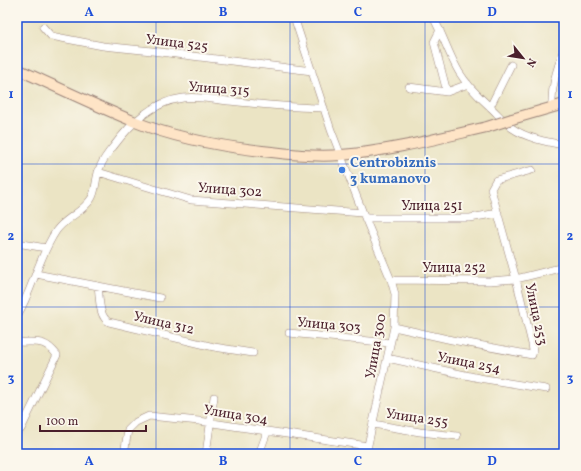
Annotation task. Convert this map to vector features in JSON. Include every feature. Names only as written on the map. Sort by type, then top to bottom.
[{"type":"main road","points":[[17,69],[134,122],[175,135],[233,148],[286,154],[340,155],[418,143],[487,127],[564,104]]},
{"type":"street","name":"Улица 300","points":[[294,17],[340,155],[391,280],[395,294],[394,327],[366,454]]},
{"type":"street","points":[[433,17],[460,73],[468,84],[490,107],[512,128],[522,134],[564,145]]},
{"type":"street","name":"Улица 525","points":[[43,26],[51,36],[102,46],[312,71]]},
{"type":"street","points":[[440,30],[434,42],[447,92]]},
{"type":"street","points":[[552,107],[551,96],[553,82],[564,49]]},
{"type":"street","points":[[490,107],[511,65]]},
{"type":"street","points":[[409,87],[447,92],[468,84]]},
{"type":"street","name":"Улица 315","points":[[17,316],[29,293],[46,248],[60,224],[86,205],[92,198],[100,167],[109,153],[134,122],[162,103],[184,98],[302,108],[324,108]]},
{"type":"street","points":[[516,279],[490,189],[496,180],[532,170]]},
{"type":"street","name":"Улица 302","points":[[98,172],[191,200],[364,216]]},
{"type":"street","name":"Улица 251","points":[[364,216],[470,218],[498,213]]},
{"type":"street","points":[[17,243],[46,248]]},
{"type":"street","name":"Улица 252","points":[[391,280],[490,281],[516,279],[564,267]]},
{"type":"street","name":"Улица 312","points":[[36,274],[160,298]]},
{"type":"street","name":"Улица 253","points":[[394,327],[452,340],[532,355],[533,351],[516,279]]},
{"type":"street","name":"Улица 312","points":[[98,286],[102,315],[105,320],[109,322],[214,346],[253,352]]},
{"type":"street","name":"Улица 303","points":[[288,334],[390,343]]},
{"type":"street","points":[[17,342],[35,342],[50,346],[57,355],[21,429]]},
{"type":"street","name":"Улица 254","points":[[387,358],[479,378],[546,389]]},
{"type":"street","points":[[206,454],[214,398]]},
{"type":"street","name":"Улица 304","points":[[124,454],[128,430],[136,422],[149,416],[211,423],[368,446]]},
{"type":"street","name":"Улица 255","points":[[373,424],[420,432],[457,436]]},
{"type":"street","points":[[259,454],[266,432]]},
{"type":"place","name":"Centrobiznis 3 kumanovo","points":[[342,170]]}]
